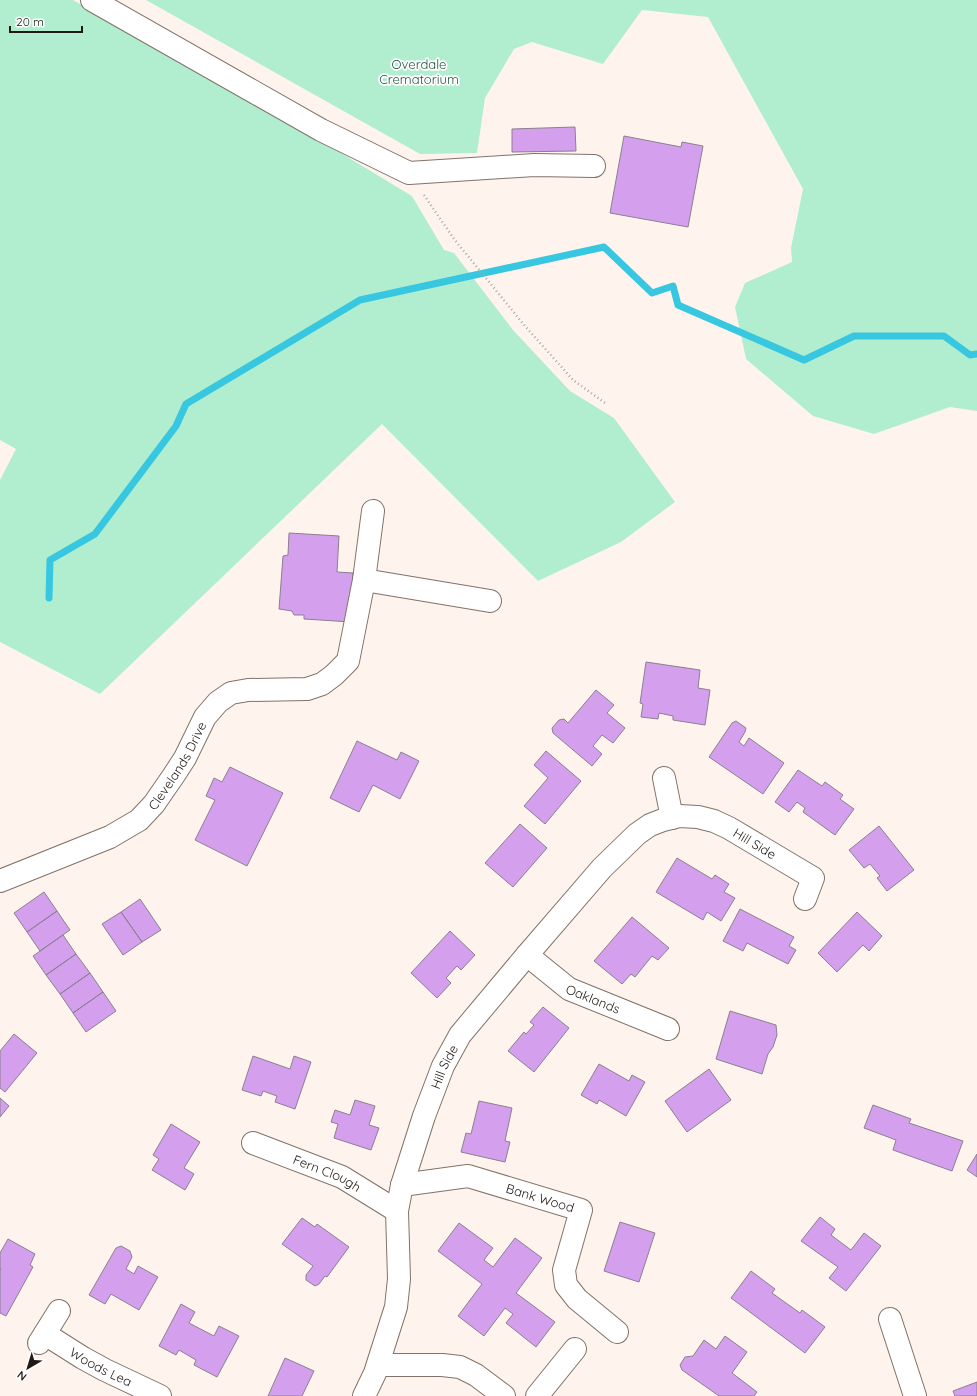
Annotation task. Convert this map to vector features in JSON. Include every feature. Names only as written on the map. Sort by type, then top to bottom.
[{"type":"street","points":[[92,0],[321,130],[409,173],[534,165],[594,166]]},
{"type":"street","points":[[373,511],[364,580],[490,601]]},
{"type":"street","name":"Clevelands Drive","points":[[0,881],[110,837],[139,820],[154,804],[185,758],[204,717],[218,702],[231,693],[248,690],[307,689],[322,684],[334,675],[348,661],[364,580]]},
{"type":"street","points":[[664,778],[672,818]]},
{"type":"street","name":"Hill Side","points":[[364,1396],[378,1365],[396,1307],[399,1279],[397,1211],[402,1185],[424,1116],[443,1066],[460,1035],[526,955],[602,868],[637,834],[650,825],[679,816],[698,817],[714,821],[728,828],[813,878],[805,899]]},
{"type":"street","name":"Oaklands","points":[[526,955],[569,989],[668,1027]]},
{"type":"street","name":"Fern Clough","points":[[252,1143],[342,1177],[397,1211]]},
{"type":"street","name":"Bank Wood","points":[[402,1185],[468,1176],[581,1210],[564,1270],[566,1284],[577,1299],[617,1332]]},
{"type":"street","name":"Woods Lea","points":[[59,1311],[42,1338],[160,1396]]},
{"type":"street","points":[[890,1319],[915,1396]]},
{"type":"street","points":[[537,1396],[575,1349]]},
{"type":"street","points":[[378,1365],[442,1364],[460,1367],[476,1375],[504,1396]]},
{"type":"path","points":[[409,173],[454,240],[525,326],[573,380],[605,403]]},
{"type":"green space","points":[[0,0],[73,0],[316,138],[412,196],[444,250],[454,253],[513,330],[570,391],[614,418],[675,502],[621,542],[538,581],[382,424],[100,694],[0,642],[0,480],[16,449],[0,440]]},
{"type":"green space","name":"Overdale Crematorium","points":[[146,0],[977,0],[977,411],[950,407],[874,434],[813,416],[746,359],[735,307],[745,283],[792,262],[791,248],[803,189],[708,17],[642,10],[603,64],[532,42],[514,49],[485,98],[477,153],[420,154]]},
{"type":"building","points":[[575,127],[576,151],[512,152],[512,129]]},
{"type":"building","points":[[624,136],[681,147],[682,142],[703,146],[688,227],[610,213]]},
{"type":"building","points":[[289,533],[339,536],[337,572],[353,573],[351,622],[304,619],[304,615],[294,615],[292,611],[279,609],[283,556],[288,555]]},
{"type":"building","points":[[646,662],[700,670],[698,688],[710,690],[705,725],[673,720],[673,716],[659,713],[658,719],[641,717],[643,704],[640,703]]},
{"type":"building","points":[[596,690],[614,705],[607,713],[625,728],[613,743],[602,735],[593,746],[602,754],[592,766],[553,733],[552,728],[559,720],[564,719],[568,723]]},
{"type":"building","points":[[736,721],[746,728],[739,742],[744,746],[749,738],[784,763],[763,794],[709,757],[732,723]]},
{"type":"building","points":[[357,741],[397,760],[401,752],[419,761],[400,799],[373,785],[359,812],[330,798]]},
{"type":"building","points":[[546,751],[581,781],[545,824],[524,806],[548,778],[534,765]]},
{"type":"building","points":[[230,767],[283,793],[247,866],[195,840],[215,800],[206,796],[214,778],[222,782]]},
{"type":"building","points":[[798,770],[822,786],[825,782],[843,795],[840,799],[854,809],[835,835],[803,812],[805,808],[797,802],[789,812],[775,802]]},
{"type":"building","points":[[520,824],[547,848],[513,887],[485,863]]},
{"type":"building","points":[[879,826],[914,870],[887,891],[877,878],[880,876],[870,864],[864,868],[849,850]]},
{"type":"building","points":[[677,858],[712,879],[715,875],[729,884],[724,892],[735,898],[721,921],[707,912],[703,920],[656,892]]},
{"type":"building","points":[[44,892],[57,911],[27,932],[14,913]]},
{"type":"building","points":[[140,899],[161,930],[142,942],[121,912]]},
{"type":"building","points":[[740,909],[794,937],[789,946],[796,950],[788,964],[747,943],[743,951],[723,941]]},
{"type":"building","points":[[57,911],[70,930],[40,951],[27,932]]},
{"type":"building","points":[[121,912],[142,942],[123,955],[102,924]]},
{"type":"building","points":[[857,912],[882,936],[869,951],[863,945],[837,972],[818,953]]},
{"type":"building","points":[[632,917],[669,948],[658,960],[652,956],[635,977],[631,974],[622,984],[594,961]]},
{"type":"building","points":[[450,931],[475,955],[461,970],[457,966],[446,978],[451,983],[437,998],[411,973]]},
{"type":"building","points":[[63,935],[76,954],[46,975],[33,956]]},
{"type":"building","points":[[76,954],[90,973],[60,994],[46,975]]},
{"type":"building","points":[[90,973],[103,992],[73,1013],[60,994]]},
{"type":"building","points":[[103,992],[116,1011],[86,1032],[73,1013]]},
{"type":"building","points":[[543,1007],[569,1028],[534,1072],[508,1051],[524,1032],[526,1034],[534,1025],[530,1022]]},
{"type":"building","points":[[730,1011],[776,1025],[777,1035],[773,1047],[768,1054],[762,1074],[716,1059]]},
{"type":"building","points":[[14,1034],[37,1053],[5,1092],[0,1088],[0,1051]]},
{"type":"building","points":[[253,1056],[290,1069],[294,1056],[311,1062],[295,1109],[275,1102],[277,1096],[263,1091],[261,1096],[242,1090]]},
{"type":"building","points":[[599,1064],[629,1081],[632,1075],[645,1082],[626,1116],[599,1100],[597,1104],[581,1095]]},
{"type":"building","points":[[709,1069],[731,1100],[687,1132],[665,1101]]},
{"type":"building","points":[[0,1098],[9,1106],[0,1117]]},
{"type":"building","points":[[355,1100],[375,1106],[369,1125],[379,1128],[371,1150],[334,1138],[338,1124],[331,1122],[335,1110],[350,1115]]},
{"type":"building","points":[[479,1101],[512,1108],[505,1141],[510,1142],[505,1162],[461,1152],[466,1133],[471,1134]]},
{"type":"building","points":[[873,1105],[911,1119],[909,1123],[963,1141],[952,1171],[893,1150],[896,1140],[864,1128]]},
{"type":"building","points":[[171,1124],[200,1142],[184,1168],[194,1174],[185,1190],[152,1170],[159,1159],[153,1155]]},
{"type":"building","points":[[977,1154],[977,1177],[967,1170]]},
{"type":"building","points":[[820,1217],[835,1229],[831,1235],[851,1250],[864,1233],[881,1246],[846,1291],[829,1278],[838,1267],[801,1241]]},
{"type":"building","points":[[302,1218],[315,1227],[317,1224],[349,1247],[327,1277],[325,1276],[319,1284],[315,1286],[306,1280],[306,1275],[313,1266],[282,1244]]},
{"type":"building","points":[[620,1222],[655,1233],[639,1282],[604,1271]]},
{"type":"building","points":[[459,1223],[493,1248],[484,1260],[493,1267],[515,1238],[542,1258],[516,1293],[555,1322],[536,1347],[506,1323],[513,1314],[505,1308],[484,1336],[458,1316],[482,1284],[438,1251]]},
{"type":"building","points":[[8,1239],[35,1254],[30,1265],[33,1267],[6,1316],[0,1313],[0,1253]]},
{"type":"building","points":[[121,1246],[130,1251],[132,1257],[126,1269],[134,1274],[138,1266],[158,1277],[139,1310],[111,1294],[105,1304],[89,1295],[116,1248]]},
{"type":"building","points":[[751,1271],[775,1289],[772,1293],[800,1313],[802,1310],[825,1327],[805,1353],[731,1298]]},
{"type":"building","points":[[181,1304],[195,1312],[189,1323],[214,1336],[219,1326],[239,1336],[217,1377],[194,1365],[196,1360],[179,1350],[176,1355],[159,1346]]},
{"type":"building","points":[[725,1336],[747,1352],[732,1373],[757,1392],[754,1396],[719,1396],[682,1370],[680,1365],[685,1357],[693,1356],[704,1340],[716,1349]]},
{"type":"building","points":[[285,1358],[314,1371],[302,1396],[268,1396]]},
{"type":"building","points":[[977,1382],[977,1396],[955,1396],[953,1391]]},
{"type":"waterway","points":[[49,598],[50,560],[95,534],[176,426],[186,404],[360,300],[604,247],[652,293],[673,286],[678,305],[804,360],[854,336],[944,336],[970,355],[977,354]]}]
